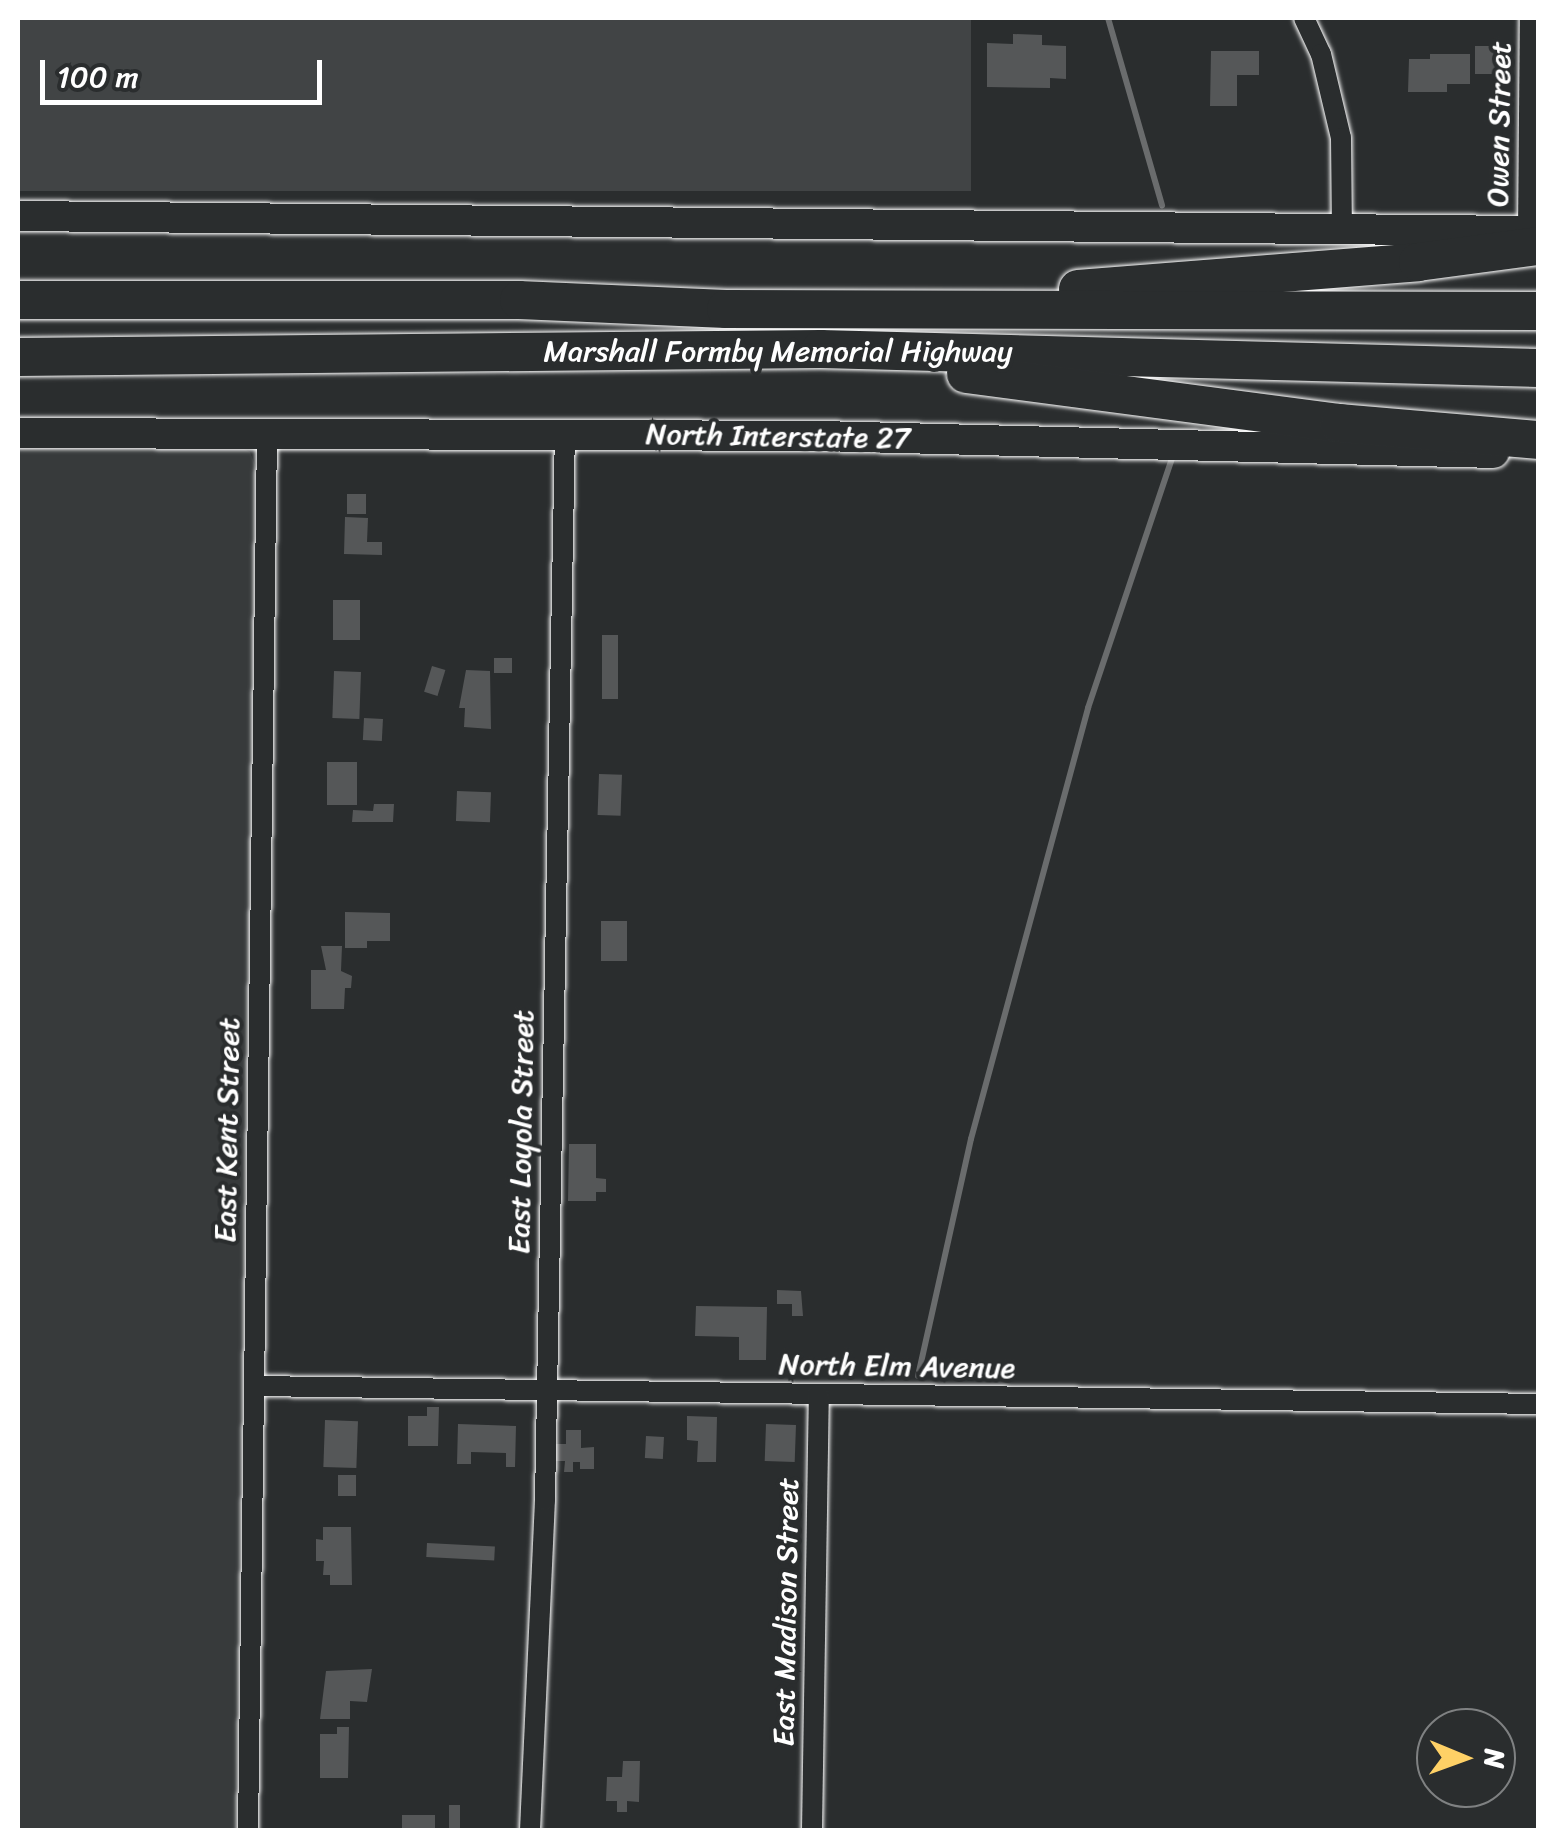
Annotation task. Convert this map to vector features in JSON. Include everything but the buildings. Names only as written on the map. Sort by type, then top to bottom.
[{"type":"highway","points":[[556,301],[625,292],[1046,290],[1198,282],[1535,236]]},
{"type":"highway","name":"Marshall Formby Memorial Highway","points":[[18,300],[556,301],[743,309],[1538,311]]},
{"type":"highway","points":[[821,349],[904,367],[1340,422],[1538,440]]},
{"type":"highway","name":"Marshall Formby Memorial Highway","points":[[18,356],[821,349],[1538,368]]},
{"type":"main road","points":[[18,216],[1342,230],[1535,236]]},
{"type":"main road","name":"North Interstate 27","points":[[18,433],[565,434],[1387,448],[1538,456]]},
{"type":"street","points":[[1304,18],[1321,54],[1341,138],[1342,230]]},
{"type":"street","name":"Owen Street","points":[[1530,18],[1535,236]]},
{"type":"street","name":"East Kent Street","points":[[248,1830],[267,431]]},
{"type":"street","name":"East Loyola Street","points":[[530,1830],[547,1388],[565,434]]},
{"type":"street","name":"North Elm Avenue","points":[[254,1386],[1538,1404]]},
{"type":"street","name":"East Madison Street","points":[[812,1830],[819,1395]]},
{"type":"shaded area","points":[[18,18],[971,18],[971,191],[18,191]]},
{"type":"shaded area","points":[[238,446],[250,452],[256,468],[236,1830],[18,1830],[18,448]]},
{"type":"waterway","points":[[1108,18],[1162,205]]},
{"type":"waterway","points":[[918,1376],[971,1139],[1088,708],[1172,459]]}]
